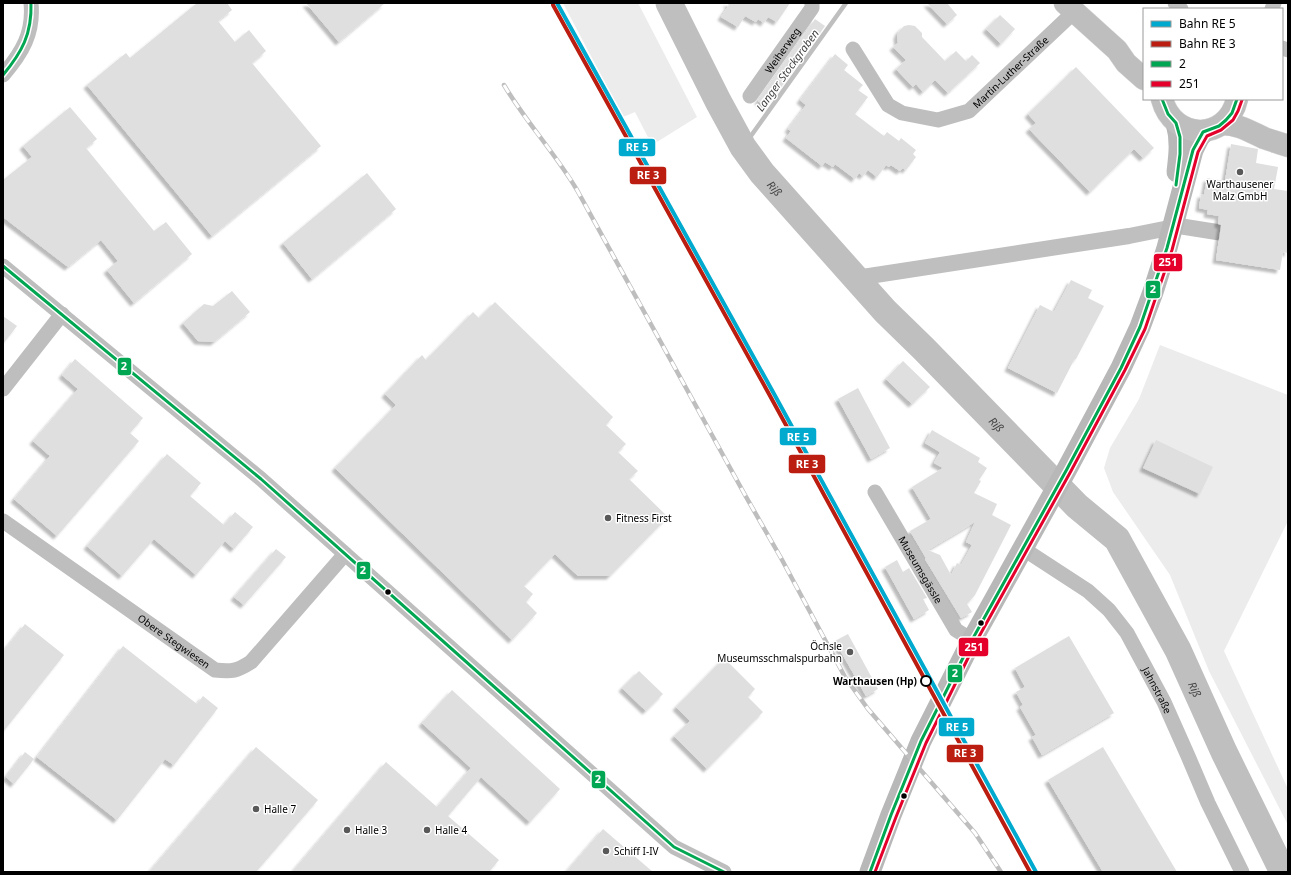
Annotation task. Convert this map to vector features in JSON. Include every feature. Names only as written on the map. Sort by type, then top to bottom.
[{"type":"main road","points":[[1070,8],[1117,50],[1126,63],[1143,78]]},
{"type":"main road","points":[[1117,50],[1143,60]]},
{"type":"main road","points":[[1162,100],[1164,108],[1169,116],[1176,123],[1185,128],[1195,131],[1231,124],[1244,127],[1265,138],[1288,146]]},
{"type":"main road","points":[[873,865],[912,760],[972,640],[1067,469],[1121,368],[1140,327],[1167,248],[1193,150],[1199,138],[1232,112],[1238,100]]},
{"type":"main road","points":[[1239,100],[1251,115],[1288,146]]},
{"type":"main road","points":[[1176,123],[1180,147],[1176,188],[1176,214]]},
{"type":"street","points":[[3,75],[15,61],[28,39],[32,15],[31,3]]},
{"type":"street","name":"Weiherweg","points":[[750,96],[812,8],[812,3]]},
{"type":"street","name":"Martin-Luther-Straße","points":[[853,49],[888,105],[902,113],[938,120],[969,111],[1070,8]]},
{"type":"street","points":[[3,266],[261,479],[674,847],[724,872]]},
{"type":"street","points":[[3,389],[62,314]]},
{"type":"street","name":"Museumsgässle","points":[[875,492],[956,630],[972,640]]},
{"type":"street","name":"Obere Stegwiesen","points":[[3,521],[215,670],[229,672],[240,670],[251,662],[345,554]]},
{"type":"street","name":"Jahnstraße","points":[[1022,548],[1088,591],[1109,610],[1127,633],[1164,702],[1208,803],[1242,872]]},
{"type":"street","points":[[858,872],[873,865]]},
{"type":"shaded area","points":[[563,3],[638,3],[697,117],[652,145],[635,112],[623,117]]},
{"type":"shaded area","points":[[1160,345],[1288,395],[1288,521],[1224,651],[1288,789],[1288,825],[1209,671],[1170,575],[1113,492],[1104,468],[1110,448],[1139,399]]},
{"type":"building","points":[[197,3],[227,3],[232,10],[218,21],[235,42],[249,30],[266,51],[252,63],[321,146],[212,236],[87,85],[126,53],[130,58]]},
{"type":"building","points":[[306,3],[385,3],[339,42]]},
{"type":"building","points":[[726,3],[790,3],[777,22],[768,17],[764,23],[758,19],[756,22],[745,16],[738,27],[721,17],[729,5]]},
{"type":"building","points":[[927,3],[947,3],[957,15],[947,24]]},
{"type":"building","points":[[1000,15],[1015,29],[1001,44],[986,29]]},
{"type":"building","points":[[815,19],[825,26],[767,107],[758,101]]},
{"type":"building","points":[[904,26],[915,26],[922,33],[922,37],[945,61],[956,51],[966,61],[972,55],[980,63],[948,93],[935,80],[923,92],[916,84],[913,87],[896,69],[906,60],[893,47],[898,43],[897,36],[899,31]]},
{"type":"building","points":[[835,54],[848,65],[844,70],[863,85],[858,90],[868,97],[855,114],[884,136],[887,132],[899,141],[901,138],[916,150],[913,154],[916,157],[906,170],[903,168],[900,171],[891,165],[889,167],[886,165],[877,177],[868,170],[863,176],[859,173],[855,179],[835,164],[833,167],[825,162],[822,166],[786,138],[791,131],[788,129],[806,105],[800,100]]},
{"type":"building","points":[[1076,67],[1154,148],[1143,158],[1134,149],[1090,192],[1029,129],[1036,123],[1028,114]]},
{"type":"building","points":[[70,107],[97,139],[86,148],[154,231],[166,222],[192,254],[134,303],[107,270],[118,261],[101,240],[68,267],[3,217],[3,180],[32,157],[23,146]]},
{"type":"building","points":[[1231,144],[1258,149],[1256,163],[1278,167],[1274,189],[1288,191],[1288,253],[1283,252],[1280,270],[1216,260],[1221,225],[1218,224],[1219,216],[1207,214],[1208,210],[1199,208],[1201,194],[1204,195],[1207,178],[1225,181]]},
{"type":"building","points":[[367,173],[396,209],[312,279],[283,243]]},
{"type":"building","points":[[1071,280],[1092,290],[1088,298],[1104,306],[1057,393],[1008,368],[1040,305],[1054,312]]},
{"type":"building","points":[[232,291],[250,312],[214,342],[198,341],[183,323],[204,304],[213,306]]},
{"type":"building","points":[[495,302],[613,417],[606,425],[626,444],[618,452],[638,471],[629,479],[668,517],[610,576],[578,576],[555,554],[524,586],[533,594],[526,602],[537,613],[512,640],[335,468],[396,405],[385,394],[422,355],[426,360],[473,312],[479,318]]},
{"type":"building","points":[[3,316],[17,326],[3,344]]},
{"type":"building","points":[[75,359],[143,418],[130,433],[139,441],[57,536],[14,499],[50,456],[33,441],[78,389],[62,375]]},
{"type":"building","points":[[903,361],[930,387],[912,404],[886,379]]},
{"type":"building","points":[[858,388],[890,448],[871,459],[838,399]]},
{"type":"building","points":[[932,430],[980,458],[978,462],[987,468],[979,480],[981,481],[974,493],[997,504],[992,515],[1011,525],[975,595],[967,604],[972,612],[961,618],[925,559],[926,558],[910,531],[931,519],[912,487],[943,468],[934,463],[940,452],[925,443]],"holes":[[[975,522],[966,542],[972,545],[961,565],[957,563],[951,575],[940,555],[928,550]]]},
{"type":"building","points":[[1156,440],[1213,467],[1200,494],[1143,468]]},
{"type":"building","points":[[167,454],[201,483],[190,496],[224,525],[235,512],[253,527],[234,549],[225,541],[196,575],[154,539],[122,576],[87,546]]},
{"type":"building","points":[[276,549],[286,557],[244,605],[234,597]]},
{"type":"building","points":[[897,560],[903,572],[909,568],[927,598],[923,599],[929,610],[914,619],[885,567]]},
{"type":"building","points":[[25,624],[64,655],[3,732],[3,652]]},
{"type":"building","points":[[848,634],[878,689],[866,696],[835,641]]},
{"type":"building","points":[[1069,636],[1114,713],[1042,755],[1032,737],[1036,735],[1020,707],[1023,705],[1016,692],[1025,687],[1015,668]]},
{"type":"building","points":[[123,646],[197,704],[203,696],[218,708],[174,765],[165,759],[117,820],[37,757]]},
{"type":"building","points":[[724,658],[755,689],[748,697],[763,712],[707,769],[674,736],[690,721],[676,707]]},
{"type":"building","points":[[639,671],[663,694],[646,711],[622,688]]},
{"type":"building","points":[[452,690],[560,789],[530,822],[481,777],[448,816],[499,860],[489,872],[292,872],[386,762],[437,807],[471,768],[422,723]]},
{"type":"building","name":"Halle 7","points":[[256,747],[318,800],[256,872],[149,872]]},
{"type":"building","points":[[1103,747],[1177,872],[1103,872],[1048,780]]},
{"type":"building","points":[[25,752],[34,759],[14,784],[6,777]]},
{"type":"building","name":"Schiff I-IV","points":[[603,829],[653,872],[566,872]]},
{"type":"waterway","name":"Riß","points":[[669,3],[718,101],[743,147],[762,173],[885,311],[1077,506],[1117,539],[1178,650],[1224,752],[1283,872]]},
{"type":"waterway","name":"Langer Stockgraben","points":[[743,147],[846,3]]},
{"type":"waterway","points":[[856,278],[1129,236],[1179,226],[1242,236]]},
{"type":"railway","points":[[504,85],[577,190],[781,558],[845,677],[868,709],[975,833],[1001,872]]},
{"type":"transit line","name":"2","points":[[3,75],[16,58],[28,33],[31,3]]},
{"type":"transit line","points":[[557,3],[773,392],[1036,872]]},
{"type":"transit line","points":[[553,5],[769,394],[1030,872]]},
{"type":"transit line","name":"2","points":[[1162,100],[1168,114],[1176,123],[1180,137],[1180,154],[1176,185]]},
{"type":"transit line","name":"2","points":[[870,872],[921,741],[972,640],[1121,368],[1140,327],[1167,248],[1193,150],[1203,132],[1219,126],[1226,120],[1232,113],[1237,100]]},
{"type":"transit line","name":"251","points":[[875,872],[926,743],[976,642],[1071,471],[1125,370],[1145,329],[1172,250],[1198,152],[1207,136],[1221,130],[1233,120],[1242,100]]},
{"type":"transit line","name":"2","points":[[3,266],[261,479],[674,847],[724,872]]},
{"type":"place","name":"Warthausener Malz GmbH","points":[[1240,172]]},
{"type":"place","name":"Fitness First","points":[[608,518]]},
{"type":"place","name":"Öchsle Museumsschmalspurbahn","points":[[850,652]]},
{"type":"place","name":"Warthausen (Hp)","points":[[926,681]]},
{"type":"place","name":"Halle 7","points":[[256,809]]},
{"type":"place","name":"Halle 3","points":[[347,830]]},
{"type":"place","name":"Halle 4","points":[[427,830]]},
{"type":"place","name":"Schiff I-IV","points":[[606,851]]}]
